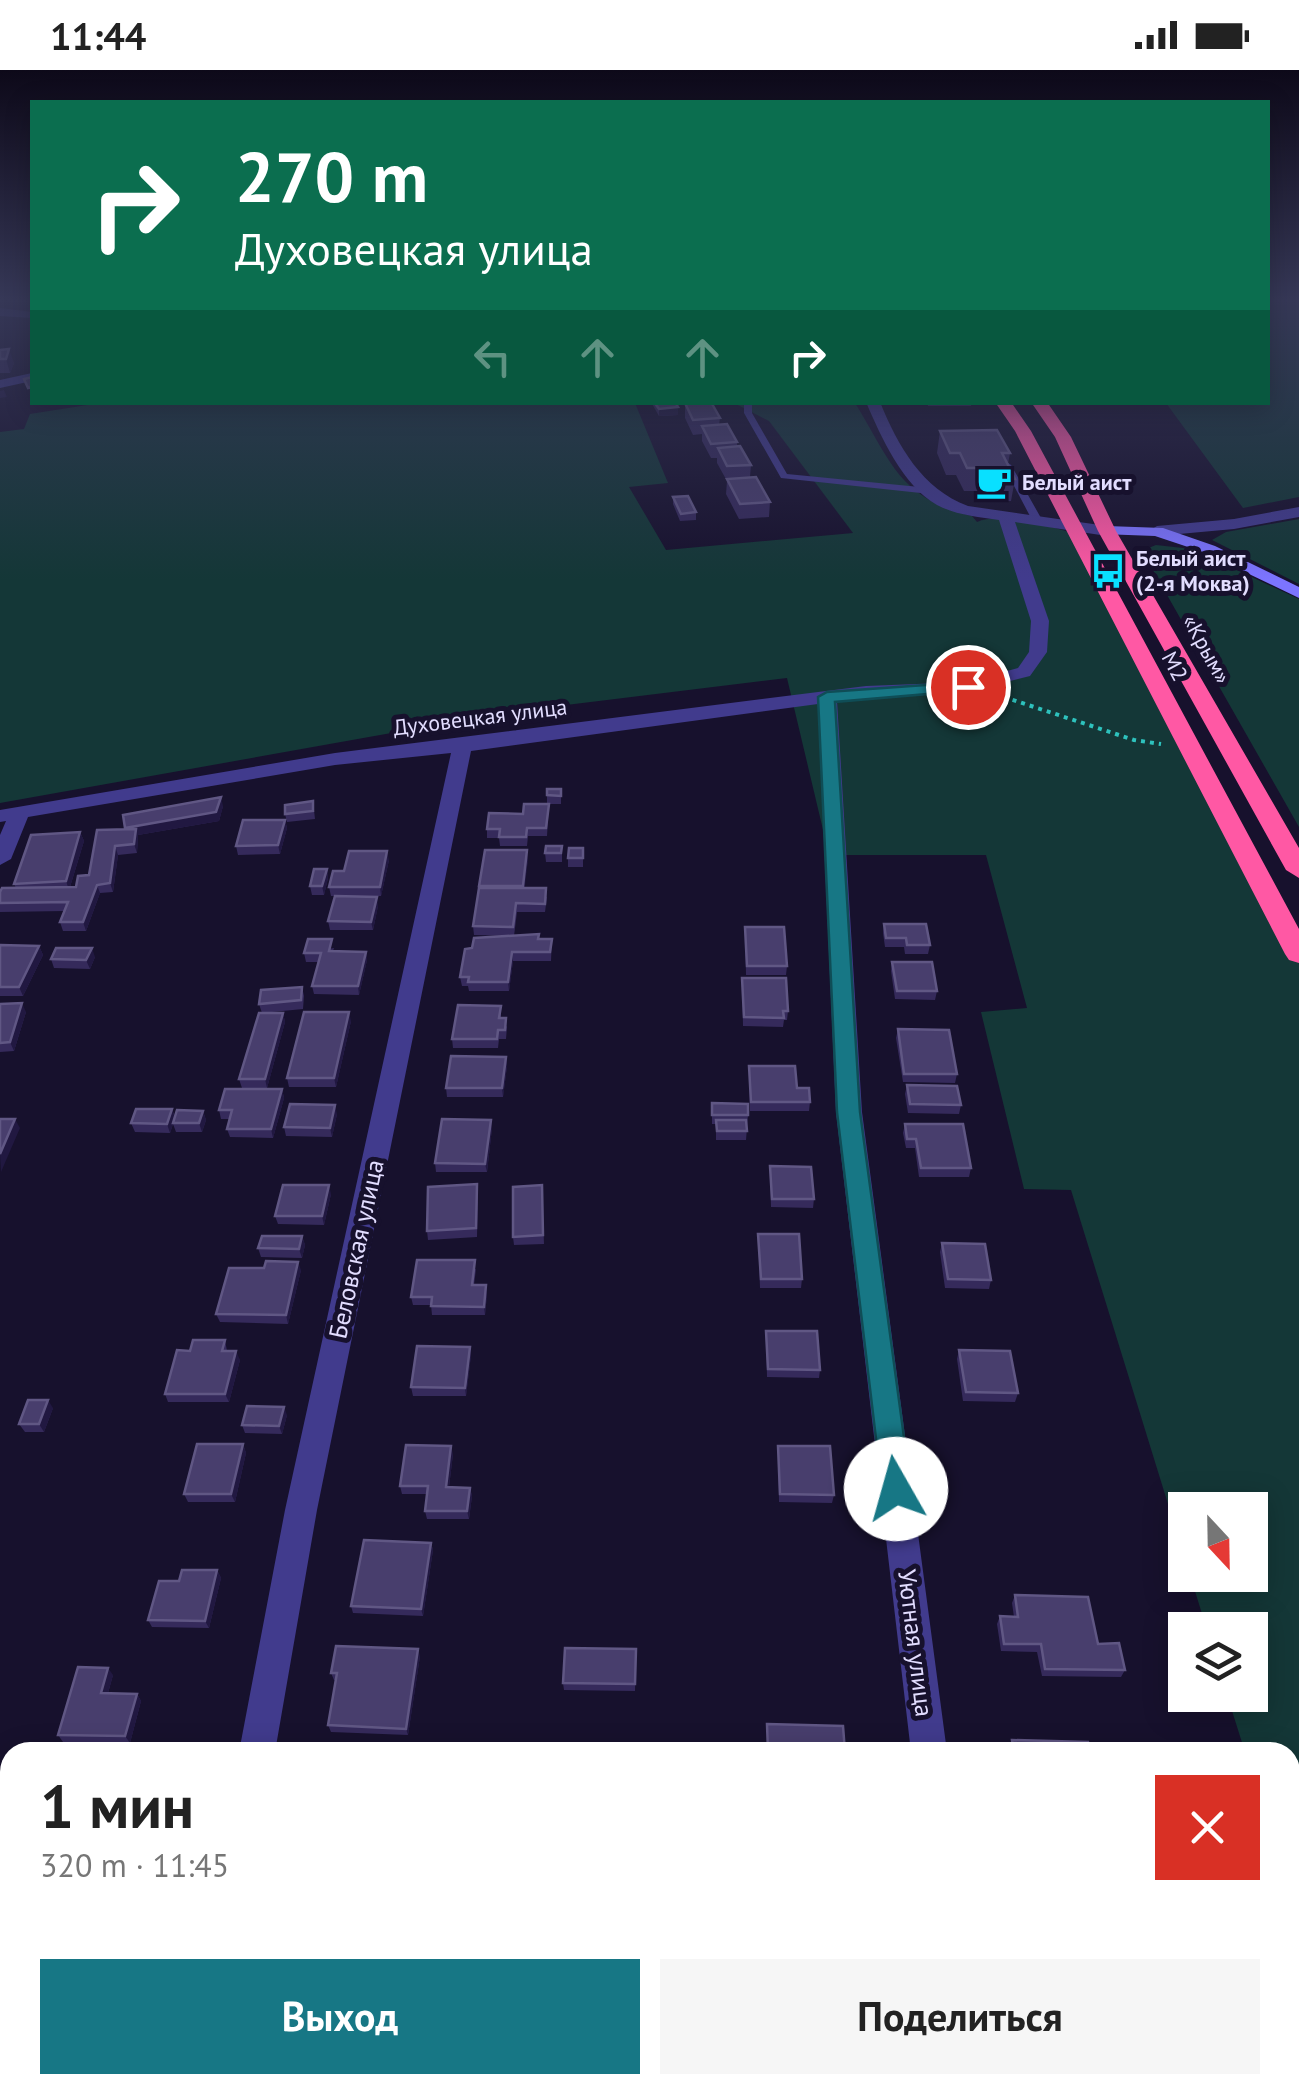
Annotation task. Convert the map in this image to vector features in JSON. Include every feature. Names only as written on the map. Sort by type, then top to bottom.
[{"type":"highway","name":"М2","points":[[1005,405],[1299,954]]},
{"type":"highway","name":"«Крым»","points":[[1041,405],[1063,436],[1107,531],[1299,870]]},
{"type":"street","points":[[874,405],[887,436],[930,492],[940,501],[965,510],[1107,531],[1234,524],[1299,512]]},
{"type":"street","name":"Духовецкая улица","points":[[10,814],[336,759],[827,697],[968,687],[1024,672],[1038,652],[1040,621],[1004,516]]},
{"type":"street","points":[[1157,530],[1209,549],[1299,593]]},
{"type":"street","name":"Уютная улица","points":[[827,697],[849,1112],[929,1742]]},
{"type":"street","name":"Беловская улица","points":[[259,1742],[301,1510],[462,746]]},
{"type":"street","points":[[0,859],[10,814]]},
{"type":"lane","points":[[748,405],[748,414],[784,476],[930,492]]},
{"type":"lane","points":[[1001,454],[1036,518]]},
{"type":"path","points":[[968,687],[1092,723],[1134,740],[1190,748]]},
{"type":"green space","points":[[1270,391],[1299,391],[1299,497],[1243,508],[1167,405],[1270,405]]},
{"type":"green space","points":[[87,405],[636,405],[668,483],[629,487],[666,550],[853,533],[769,421],[738,405],[856,405],[899,474],[928,499],[972,516],[977,522],[1015,519],[1087,538],[1299,942],[1299,1742],[1242,1742],[1232,1712],[1268,1712],[1268,1612],[1201,1612],[1195,1592],[1268,1592],[1268,1492],[1168,1492],[1168,1504],[1071,1190],[1024,1189],[981,1012],[1027,1008],[986,855],[829,855],[787,678],[509,712],[0,803],[0,432],[24,429],[30,414]]},
{"type":"green space","points":[[1299,519],[1299,584],[1212,540],[1226,532]]},
{"type":"green space","points":[[1156,545],[1192,549],[1299,599],[1299,827],[1146,558],[1146,549]]},
{"type":"building","points":[[686,405],[713,405],[720,418],[693,420]]},
{"type":"building","points":[[727,424],[737,442],[711,444],[702,426]]},
{"type":"building","points":[[997,430],[1010,453],[1002,453],[1015,479],[989,479],[983,468],[967,468],[960,453],[950,453],[940,431]]},
{"type":"building","points":[[740,446],[751,465],[727,466],[718,448]]},
{"type":"building","points":[[756,477],[770,502],[740,504],[727,479]]},
{"type":"building","points":[[688,496],[696,512],[681,514],[673,497]]},
{"type":"building","points":[[547,789],[561,789],[561,796],[547,795]]},
{"type":"building","points":[[221,797],[216,812],[125,828],[123,815]]},
{"type":"building","points":[[313,801],[313,811],[285,814],[285,805]]},
{"type":"building","points":[[524,804],[549,804],[546,828],[527,828],[526,837],[499,837],[500,829],[487,829],[489,813],[523,814]]},
{"type":"building","points":[[243,820],[285,820],[278,845],[236,846]]},
{"type":"building","points":[[136,829],[134,844],[115,846],[110,883],[97,885],[83,922],[60,922],[68,902],[0,903],[2,888],[76,887],[78,876],[89,875],[97,830]]},
{"type":"building","points":[[80,832],[66,881],[14,884],[31,835]]},
{"type":"building","points":[[546,846],[562,846],[561,853],[545,853]]},
{"type":"building","points":[[569,848],[583,848],[583,858],[568,858]]},
{"type":"building","points":[[485,850],[527,850],[523,886],[479,886]]},
{"type":"building","points":[[349,851],[387,851],[380,887],[329,887],[333,871],[344,871]]},
{"type":"building","points":[[314,869],[327,869],[322,886],[310,886]]},
{"type":"building","points":[[479,888],[546,888],[545,904],[516,903],[513,927],[473,926]]},
{"type":"building","points":[[335,896],[377,897],[371,922],[328,921]]},
{"type":"building","points":[[884,924],[926,924],[930,945],[907,945],[906,938],[886,938]]},
{"type":"building","points":[[745,927],[784,927],[787,966],[747,966]]},
{"type":"building","points":[[539,934],[538,939],[552,939],[550,952],[512,952],[508,982],[468,982],[469,977],[460,977],[465,949],[472,948],[474,938]]},
{"type":"building","points":[[308,939],[332,939],[329,951],[366,952],[358,986],[312,986],[321,953],[304,953]]},
{"type":"building","points":[[0,945],[39,946],[19,987],[0,987]]},
{"type":"building","points":[[56,948],[92,948],[86,960],[51,959]]},
{"type":"building","points":[[892,962],[932,962],[937,991],[897,991]]},
{"type":"building","points":[[742,978],[786,978],[788,1011],[783,1011],[784,1018],[744,1017]]},
{"type":"building","points":[[302,987],[301,1000],[259,1004],[261,990]]},
{"type":"building","points":[[22,1003],[10,1042],[0,1043],[0,1004]]},
{"type":"building","points":[[458,1005],[501,1006],[499,1018],[506,1018],[505,1030],[498,1030],[497,1039],[452,1039]]},
{"type":"building","points":[[304,1012],[349,1012],[334,1078],[287,1078]]},
{"type":"building","points":[[259,1013],[283,1013],[265,1079],[239,1079]]},
{"type":"building","points":[[898,1029],[949,1030],[957,1074],[904,1074]]},
{"type":"building","points":[[451,1056],[506,1057],[502,1088],[446,1088]]},
{"type":"building","points":[[749,1066],[795,1066],[797,1088],[809,1088],[810,1102],[751,1102]]},
{"type":"building","points":[[907,1085],[957,1086],[961,1105],[910,1104]]},
{"type":"building","points":[[225,1089],[282,1089],[271,1129],[227,1129],[232,1110],[219,1110]]},
{"type":"building","points":[[712,1103],[748,1104],[748,1115],[712,1115]]},
{"type":"building","points":[[290,1104],[335,1105],[330,1128],[284,1127]]},
{"type":"building","points":[[136,1109],[172,1109],[167,1124],[131,1123]]},
{"type":"building","points":[[177,1110],[203,1111],[199,1123],[173,1123]]},
{"type":"building","points":[[0,1119],[15,1119],[0,1154]]},
{"type":"building","points":[[442,1119],[491,1120],[485,1164],[435,1163]]},
{"type":"building","points":[[716,1120],[746,1120],[747,1131],[717,1131]]},
{"type":"building","points":[[905,1124],[963,1124],[971,1168],[921,1168],[916,1139],[907,1139]]},
{"type":"building","points":[[770,1166],[811,1167],[814,1199],[772,1199]]},
{"type":"building","points":[[477,1184],[476,1228],[427,1231],[428,1187]]},
{"type":"building","points":[[283,1185],[329,1185],[322,1216],[275,1216]]},
{"type":"building","points":[[542,1185],[543,1235],[513,1237],[513,1187]]},
{"type":"building","points":[[758,1234],[799,1234],[802,1279],[761,1279]]},
{"type":"building","points":[[262,1236],[302,1236],[299,1249],[258,1248]]},
{"type":"building","points":[[942,1243],[985,1244],[991,1280],[948,1279]]},
{"type":"building","points":[[417,1260],[475,1260],[472,1285],[486,1285],[484,1307],[431,1306],[432,1297],[411,1297]]},
{"type":"building","points":[[266,1261],[298,1262],[286,1315],[216,1314],[229,1268],[264,1268]]},
{"type":"building","points":[[766,1331],[817,1331],[820,1370],[768,1369]]},
{"type":"building","points":[[193,1340],[225,1340],[222,1351],[236,1351],[225,1394],[165,1394],[177,1350],[190,1351]]},
{"type":"building","points":[[417,1346],[470,1347],[465,1388],[411,1387]]},
{"type":"building","points":[[959,1350],[1010,1351],[1018,1393],[966,1392]]},
{"type":"building","points":[[28,1400],[48,1400],[39,1424],[19,1424]]},
{"type":"building","points":[[247,1406],[284,1407],[279,1426],[242,1425]]},
{"type":"building","points":[[197,1444],[243,1444],[231,1494],[184,1494]]},
{"type":"building","points":[[406,1445],[451,1446],[446,1487],[470,1488],[467,1511],[425,1511],[428,1486],[400,1486]]},
{"type":"building","points":[[778,1446],[830,1446],[834,1495],[780,1494]]},
{"type":"building","points":[[364,1540],[431,1543],[421,1609],[351,1606]]},
{"type":"building","points":[[182,1570],[217,1570],[205,1621],[148,1620],[159,1581],[179,1581]]},
{"type":"building","points":[[1015,1595],[1088,1597],[1098,1644],[1119,1643],[1125,1670],[1045,1669],[1041,1644],[1004,1644],[1000,1616],[1018,1617]]},
{"type":"building","points":[[336,1646],[418,1649],[406,1729],[328,1725],[337,1673],[331,1673]]},
{"type":"building","points":[[565,1648],[636,1649],[635,1684],[563,1683]]},
{"type":"building","points":[[78,1667],[108,1668],[101,1693],[137,1694],[125,1736],[58,1735]]},
{"type":"building","points":[[767,1724],[843,1726],[844,1742],[768,1742]]},
{"type":"building","points":[[1012,1740],[1088,1742],[1012,1742]]},
{"type":"place","name":"Белый аист","points":[[994,482]]},
{"type":"place","name":"Белый аист (2-я Моква)","points":[[1108,571]]},
{"type":"route","points":[[896,1489],[849,1112],[827,697],[968,687]]}]
